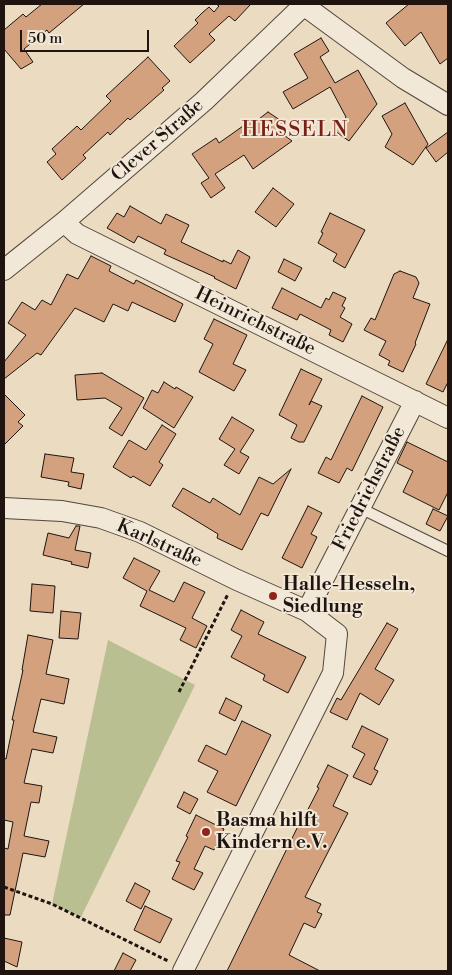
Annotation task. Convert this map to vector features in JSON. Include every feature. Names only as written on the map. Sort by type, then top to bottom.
[{"type":"street","points":[[303,4],[402,78],[448,105]]},
{"type":"street","name":"Clever Straße","points":[[4,270],[64,222],[204,101],[303,4]]},
{"type":"street","name":"Heinrichstraße","points":[[64,222],[78,234],[448,418]]},
{"type":"street","name":"Friedrichstraße","points":[[307,611],[415,401]]},
{"type":"street","name":"Karlstraße","points":[[4,508],[62,511],[101,518],[140,532],[235,579],[307,611]]},
{"type":"street","points":[[186,970],[333,673],[337,634],[307,611]]},
{"type":"lane","points":[[360,508],[448,551]]},
{"type":"path","points":[[179,692],[235,579]]},
{"type":"path","points":[[4,887],[52,904],[186,970]]},
{"type":"green space","points":[[108,640],[195,685],[81,917],[52,904]]},
{"type":"building","points":[[42,4],[84,4],[49,33],[47,30],[24,49],[33,62],[21,69],[4,49],[4,30],[23,14],[26,17]]},
{"type":"building","points":[[216,4],[251,4],[235,21],[229,16],[209,34],[215,40],[190,63],[174,46],[198,23],[195,20],[209,7],[214,12],[219,6]]},
{"type":"building","points":[[409,4],[448,4],[448,58],[440,64],[421,32],[405,46],[386,23]]},
{"type":"building","points":[[321,38],[329,51],[320,57],[335,83],[358,70],[377,104],[349,141],[335,131],[346,117],[330,87],[293,109],[283,92],[308,78],[294,54]]},
{"type":"building","points":[[148,57],[170,81],[162,88],[164,90],[130,120],[128,118],[110,135],[108,132],[83,155],[86,158],[62,180],[47,162],[56,154],[52,149],[77,126],[81,130],[111,101],[106,96]]},
{"type":"building","points":[[405,103],[428,144],[413,165],[385,147],[392,134],[382,116]]},
{"type":"building","points":[[268,112],[286,124],[280,132],[292,141],[253,169],[244,155],[215,174],[225,188],[211,198],[201,183],[209,178],[192,154],[216,138],[219,143],[253,119],[255,122]]},
{"type":"building","points":[[448,132],[448,152],[436,162],[426,148]]},
{"type":"building","points":[[273,188],[294,204],[276,227],[255,212]]},
{"type":"building","points":[[130,206],[161,224],[166,214],[189,225],[181,242],[223,262],[223,260],[231,264],[238,250],[250,257],[236,289],[215,277],[164,254],[166,250],[138,236],[134,243],[107,228],[117,213],[124,217]]},
{"type":"building","points":[[330,213],[365,230],[345,268],[333,261],[337,254],[318,243]]},
{"type":"building","points":[[91,256],[111,266],[109,271],[134,284],[136,280],[183,304],[175,322],[132,302],[128,311],[113,304],[104,322],[75,308],[41,355],[37,353],[4,379],[4,362],[26,335],[8,323],[22,302],[35,310],[42,300],[51,305],[67,274],[78,279]]},
{"type":"building","points":[[284,259],[302,268],[295,281],[278,272]]},
{"type":"building","points":[[400,271],[416,277],[419,283],[413,298],[430,304],[416,344],[403,372],[388,365],[390,361],[379,355],[386,341],[364,330],[371,318],[375,320],[394,274]]},
{"type":"building","points":[[282,288],[321,308],[326,298],[329,300],[333,292],[346,298],[342,306],[345,308],[340,317],[352,324],[343,342],[329,335],[331,330],[300,314],[297,320],[272,308]]},
{"type":"building","points":[[214,319],[247,335],[233,364],[246,370],[234,391],[199,372],[213,344],[204,339]]},
{"type":"building","points":[[448,339],[448,382],[443,392],[426,384]]},
{"type":"building","points":[[301,369],[322,379],[311,401],[322,406],[304,442],[291,438],[297,425],[279,415]]},
{"type":"building","points":[[102,373],[144,398],[122,436],[109,428],[122,408],[105,398],[77,400],[75,375]]},
{"type":"building","points":[[164,382],[193,397],[174,428],[143,408],[152,390],[158,393]]},
{"type":"building","points":[[4,394],[25,415],[18,422],[23,426],[4,445]]},
{"type":"building","points":[[362,396],[383,407],[352,471],[347,468],[339,483],[318,473],[326,457],[331,460]]},
{"type":"building","points":[[232,417],[254,430],[240,452],[249,457],[239,474],[224,465],[235,449],[219,439]]},
{"type":"building","points":[[162,425],[176,434],[159,462],[163,465],[150,486],[133,476],[131,478],[113,467],[129,440],[146,450]]},
{"type":"building","points":[[407,442],[448,462],[448,492],[439,510],[403,492],[413,471],[397,463]]},
{"type":"building","points":[[45,454],[74,458],[71,472],[84,474],[81,489],[68,486],[69,482],[41,477]]},
{"type":"building","points":[[291,469],[268,516],[261,513],[242,550],[217,538],[218,534],[172,506],[183,488],[210,503],[213,498],[240,515],[259,477],[273,484]]},
{"type":"building","points":[[308,506],[322,513],[311,534],[317,537],[302,568],[282,558]]},
{"type":"building","points":[[433,509],[448,516],[440,531],[426,524]]},
{"type":"building","points":[[76,526],[80,526],[75,550],[91,553],[88,568],[43,555],[48,533],[69,538]]},
{"type":"building","points":[[134,558],[160,571],[149,590],[174,602],[184,582],[205,592],[192,618],[207,626],[196,648],[180,640],[186,628],[140,606],[147,591],[123,578]]},
{"type":"building","points":[[32,584],[55,586],[53,613],[30,611]]},
{"type":"building","points":[[241,610],[264,622],[258,634],[306,657],[288,693],[263,680],[265,675],[231,657],[242,636],[231,630]]},
{"type":"building","points":[[61,611],[81,613],[78,639],[59,638]]},
{"type":"building","points":[[387,623],[398,629],[375,669],[394,680],[379,705],[360,693],[347,720],[330,712],[337,698],[341,700]]},
{"type":"building","points":[[28,635],[53,640],[46,674],[69,679],[64,704],[41,699],[33,732],[57,737],[53,753],[32,749],[24,783],[42,786],[39,803],[31,802],[24,836],[49,841],[45,857],[23,853],[10,915],[4,915],[4,848],[8,849],[13,822],[4,820],[4,758],[6,759],[14,720],[12,720],[23,670]]},
{"type":"building","points":[[226,698],[242,706],[235,721],[219,713]]},
{"type":"building","points":[[242,721],[271,735],[236,806],[207,792],[218,771],[198,761],[206,745],[226,755]]},
{"type":"building","points":[[362,726],[388,739],[374,769],[378,771],[371,785],[353,777],[365,754],[352,747]]},
{"type":"building","points":[[328,765],[348,775],[333,806],[348,813],[305,897],[321,904],[317,912],[322,914],[315,928],[304,923],[289,955],[320,971],[227,971],[302,818],[319,788],[317,787]]},
{"type":"building","points":[[184,792],[198,799],[190,814],[177,807]]},
{"type":"building","points":[[196,815],[224,829],[214,850],[205,846],[194,869],[203,873],[194,890],[172,879],[180,862],[176,861]]},
{"type":"building","points":[[135,883],[150,891],[141,909],[126,901]]},
{"type":"building","points":[[145,906],[172,919],[160,943],[134,930]]},
{"type":"building","points":[[4,938],[22,942],[17,967],[4,961]]},
{"type":"building","points":[[123,953],[136,960],[130,971],[114,971]]},
{"type":"place","name":"Halle-Hesseln, Siedlung","points":[[273,596]]},
{"type":"place","name":"Basma hilft Kindern e.V.","points":[[206,832]]},
{"type":"district","name":"HESSELN","points":[[295,131]]}]
